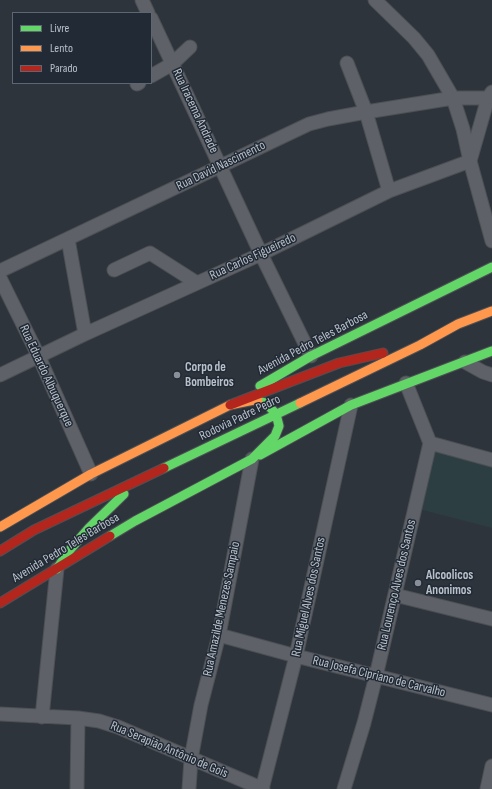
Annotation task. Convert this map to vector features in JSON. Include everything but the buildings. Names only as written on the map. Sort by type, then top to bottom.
[{"type":"main road","name":"Avenida Pedro Teles Barbosa","points":[[0,527],[91,474],[230,405],[311,356],[492,267]]},
{"type":"main road","name":"Rodovia Padre Pedro","points":[[0,551],[34,530],[420,345],[458,324],[492,311]]},
{"type":"main road","points":[[230,405],[339,363],[420,345]]},
{"type":"main road","name":"Avenida Pedro Teles Barbosa","points":[[0,603],[135,521],[252,460],[351,405],[492,351]]},
{"type":"main road","points":[[230,405],[254,400],[266,403],[276,414],[279,426],[275,436],[252,460]]},
{"type":"main road","points":[[57,569],[68,552],[89,528],[137,481]]},
{"type":"street","points":[[142,0],[148,12]]},
{"type":"street","points":[[375,0],[424,49],[454,98],[492,241]]},
{"type":"street","name":"Rua Iracema Andrade","points":[[152,20],[261,254],[311,356]]},
{"type":"street","points":[[152,75],[172,64],[190,47]]},
{"type":"street","points":[[347,62],[366,112],[389,191]]},
{"type":"street","points":[[470,161],[490,95]]},
{"type":"street","name":"Rua David Nascimento","points":[[0,271],[309,124],[366,112],[454,98],[490,95]]},
{"type":"street","name":"Rua Carlos Figueiredo","points":[[0,375],[85,334],[261,254],[389,191],[470,161]]},
{"type":"street","points":[[68,239],[85,334]]},
{"type":"street","points":[[114,270],[150,253],[197,283]]},
{"type":"street","name":"Rua Eduardo Albuquerque","points":[[0,278],[39,357],[91,474]]},
{"type":"street","points":[[465,362],[483,372],[492,375]]},
{"type":"street","points":[[406,383],[430,443],[492,460]]},
{"type":"street","name":"Rua Miguel Alves dos Santos","points":[[263,789],[296,656],[351,405]]},
{"type":"street","name":"Rua Lourenço Alves dos Santos","points":[[344,789],[364,723],[376,676],[430,443]]},
{"type":"street","name":"Rua Amazilde Menezes Sampaio","points":[[189,789],[191,759],[201,705],[219,635],[252,460]]},
{"type":"street","points":[[42,717],[57,569]]},
{"type":"street","points":[[395,595],[492,619]]},
{"type":"street","name":"Rua Josefa Cipriano de Carvalho","points":[[219,635],[296,656],[492,705]]},
{"type":"street","name":"Rua Serapião Antônio de Gois","points":[[0,714],[78,718],[99,721],[118,727],[263,789]]},
{"type":"street","points":[[77,789],[78,718]]},
{"type":"street","points":[[487,789],[492,766]]},
{"type":"shaded area","points":[[432,448],[492,463],[492,528],[419,509]]},
{"type":"traffic: fast","points":[[260,386],[311,356],[492,267]]},
{"type":"traffic: fast","points":[[260,455],[351,405],[492,351]]},
{"type":"traffic: fast","points":[[110,536],[135,521],[252,459],[275,436],[279,426],[276,414],[266,403],[258,401]]},
{"type":"traffic: fast","points":[[164,468],[300,403]]},
{"type":"traffic: fast","points":[[57,569],[68,552],[89,528],[124,494]]},
{"type":"traffic: slow","points":[[300,403],[420,345],[458,324],[492,311]]},
{"type":"traffic: slow","points":[[0,527],[91,474],[230,405],[254,400],[258,401]]},
{"type":"traffic: jam","points":[[230,405],[339,363],[383,353]]},
{"type":"traffic: jam","points":[[0,551],[34,530],[164,468]]},
{"type":"traffic: jam","points":[[0,603],[110,536]]},
{"type":"place","name":"Corpo de Bombeiros","points":[[177,375]]},
{"type":"place","name":"Alcoolicos Anonimos","points":[[418,583]]}]
